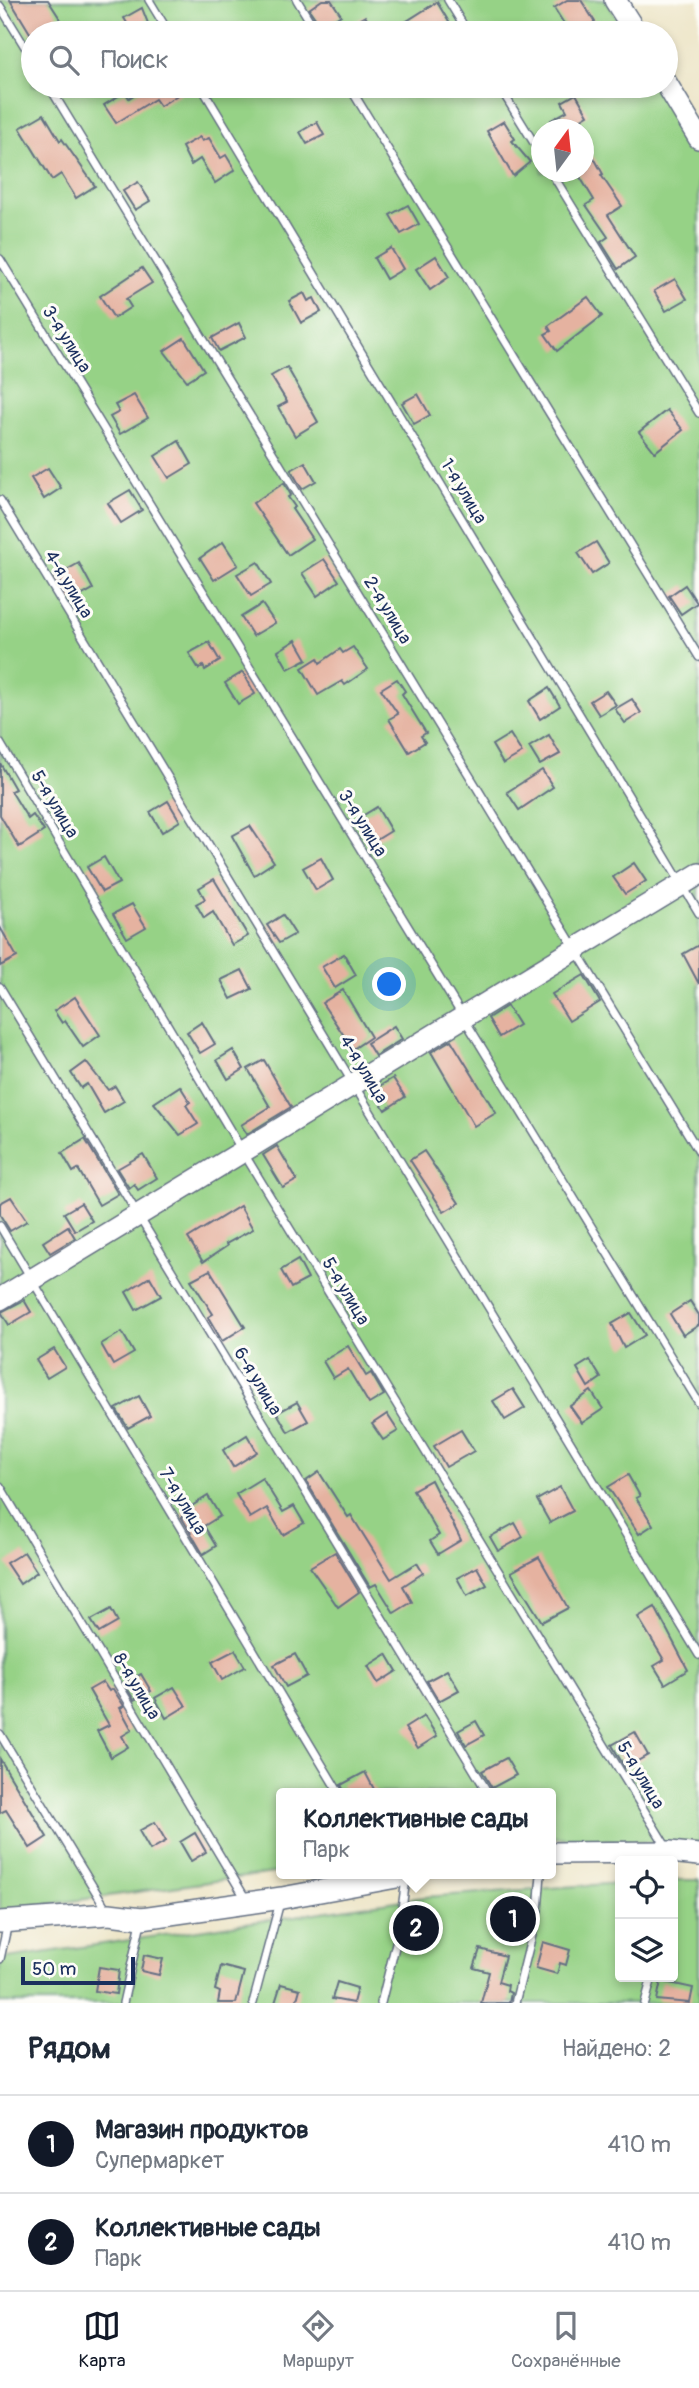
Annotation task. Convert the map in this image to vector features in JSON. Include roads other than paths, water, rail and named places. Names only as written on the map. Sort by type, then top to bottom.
[{"type":"street","points":[[615,0],[628,21]]},
{"type":"street","points":[[675,98],[699,138]]},
{"type":"street","points":[[0,1299],[690,879]]},
{"type":"street","points":[[556,1853],[640,1856]]},
{"type":"street","points":[[678,1856],[699,1855]]},
{"type":"street","points":[[4,1922],[109,1914],[142,1918],[282,1898],[364,1879]]},
{"type":"lane","points":[[149,0],[162,21]]},
{"type":"lane","points":[[297,0],[310,21]]},
{"type":"lane","points":[[448,0],[461,21]]},
{"type":"lane","points":[[0,6],[21,40]]},
{"type":"lane","name":"2-я улица","points":[[56,98],[699,1152]]},
{"type":"lane","name":"1-я улица","points":[[208,98],[690,879],[699,913]]},
{"type":"lane","points":[[356,98],[699,657]]},
{"type":"lane","points":[[506,98],[531,139]]},
{"type":"lane","points":[[557,182],[699,413]]},
{"type":"lane","name":"3-я улица","points":[[0,259],[699,1403]]},
{"type":"lane","name":"4-я улица","points":[[0,500],[699,1655]]},
{"type":"lane","name":"5-я улица","points":[[0,743],[243,1152],[669,1856]]},
{"type":"lane","name":"6-я улица","points":[[0,987],[140,1214],[485,1788]]},
{"type":"lane","name":"7-я улица","points":[[0,1226],[336,1788]]},
{"type":"lane","name":"8-я улица","points":[[0,1486],[247,1902]]},
{"type":"lane","points":[[0,1734],[109,1914]]},
{"type":"lane","points":[[381,2003],[409,1879]]},
{"type":"lane","points":[[515,2003],[538,1911],[541,1879]]},
{"type":"lane","points":[[253,2003],[282,1898]]},
{"type":"lane","points":[[123,2003],[142,1918]]},
{"type":"lane","points":[[0,1959],[4,1922]]},
{"type":"lane","points":[[645,2003],[651,1982]]},
{"type":"place","name":"Магазин продуктов","points":[[513,1919]]},
{"type":"place","name":"Коллективные сады","points":[[416,1928]]}]
